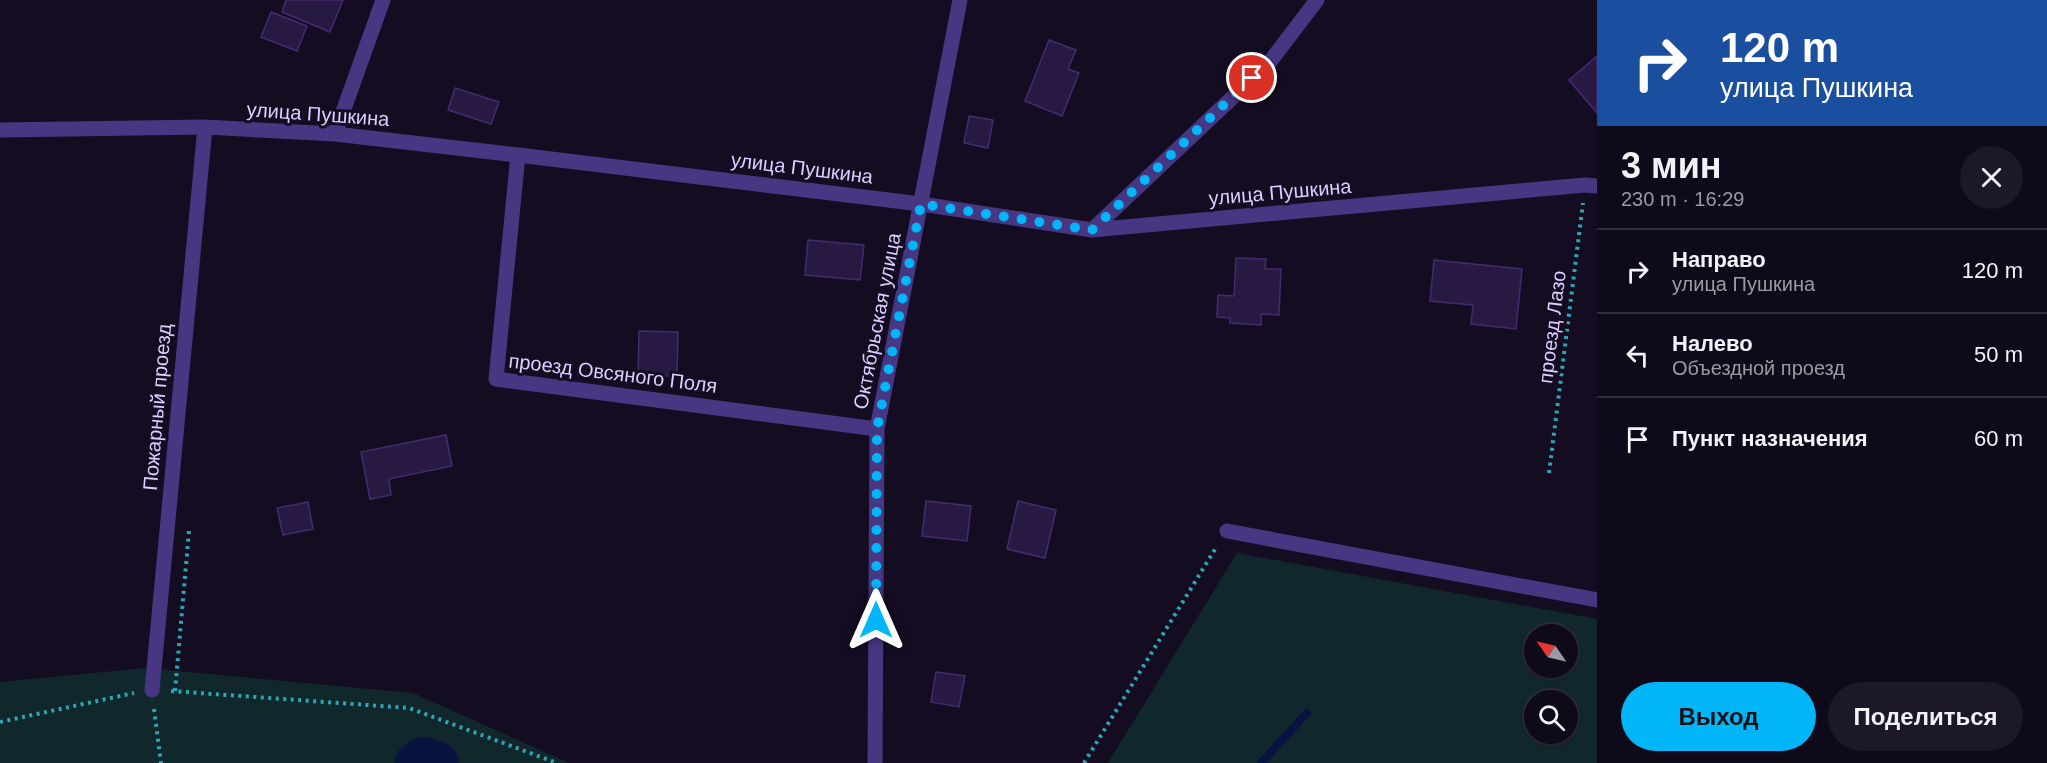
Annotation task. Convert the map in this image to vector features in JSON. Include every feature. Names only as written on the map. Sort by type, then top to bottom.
[{"type":"street","points":[[335,134],[383,0]]},
{"type":"street","name":"Октябрьская улица","points":[[876,763],[877,429],[960,0]]},
{"type":"street","points":[[1092,230],[1269,63],[1317,0]]},
{"type":"street","name":"улица Пушкина","points":[[0,130],[205,127],[335,134],[518,154],[921,204],[1092,230],[1591,186]]},
{"type":"street","name":"Пожарный проезд","points":[[152,690],[205,127]]},
{"type":"street","name":"проезд Овсяного Поля","points":[[518,154],[496,379],[877,429]]},
{"type":"street","points":[[1227,531],[1597,600]]},
{"type":"path","name":"проезд Лазо","points":[[1549,473],[1591,186]]},
{"type":"path","points":[[1084,763],[1227,531]]},
{"type":"path","points":[[0,722],[152,690],[410,708],[557,763]]},
{"type":"path","points":[[152,690],[161,763]]},
{"type":"green space","points":[[1237,553],[1597,619],[1597,763],[1108,763]]},
{"type":"green space","points":[[145,668],[413,693],[569,763],[0,763],[0,682]]},
{"type":"building","points":[[286,0],[343,0],[330,32],[282,12]]},
{"type":"building","points":[[271,12],[307,26],[297,51],[261,37]]},
{"type":"building","points":[[1049,40],[1076,50],[1068,69],[1079,73],[1062,116],[1025,101]]},
{"type":"building","points":[[1597,56],[1597,113],[1569,80]]},
{"type":"building","points":[[455,88],[499,102],[491,124],[448,110]]},
{"type":"building","points":[[969,116],[993,120],[988,148],[964,143]]},
{"type":"building","points":[[808,240],[864,245],[860,280],[805,275]]},
{"type":"building","points":[[1236,258],[1266,259],[1265,269],[1281,269],[1279,315],[1261,314],[1261,325],[1230,323],[1230,318],[1217,317],[1218,295],[1234,296]]},
{"type":"building","points":[[1434,260],[1522,269],[1516,329],[1471,324],[1473,305],[1430,301]]},
{"type":"building","points":[[639,331],[678,332],[677,376],[638,376]]},
{"type":"building","points":[[446,435],[452,466],[389,479],[391,495],[370,499],[361,452]]},
{"type":"building","points":[[926,501],[971,506],[967,541],[922,536]]},
{"type":"building","points":[[1018,501],[1056,510],[1045,558],[1007,549]]},
{"type":"building","points":[[308,502],[313,529],[283,535],[277,508]]},
{"type":"building","points":[[936,672],[965,676],[959,707],[931,702]]},
{"type":"waterway","points":[[1261,763],[1307,713]]},
{"type":"waterway","points":[[417,763],[424,759],[437,763]]},
{"type":"route","points":[[876,620],[877,429],[921,204],[1092,230],[1252,78]]}]
